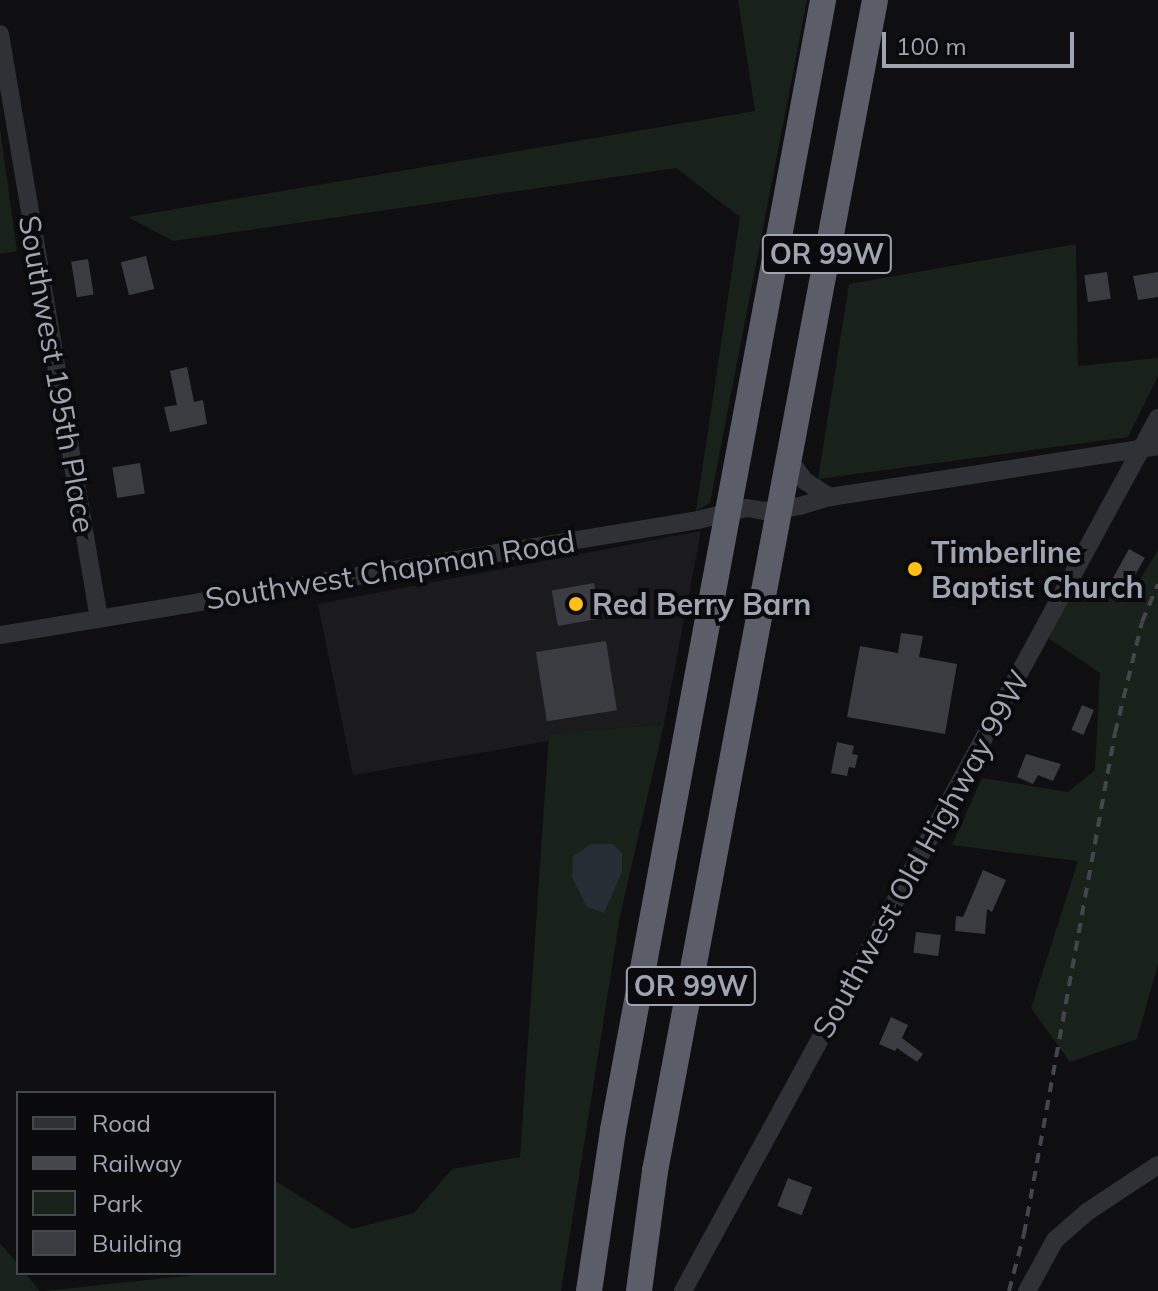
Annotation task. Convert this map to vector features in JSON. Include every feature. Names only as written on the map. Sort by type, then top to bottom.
[{"type":"highway","name":"OR 99W","points":[[589,1291],[611,1145],[823,0]]},
{"type":"highway","name":"OR 99W","points":[[639,1291],[655,1171],[875,0]]},
{"type":"street","name":"Southwest 195th Place","points":[[0,34],[99,619]]},
{"type":"street","name":"Southwest Old Highway 99W","points":[[683,1291],[1150,448],[1158,418]]},
{"type":"street","name":"Southwest Chapman Road","points":[[0,635],[747,508],[780,509],[830,497],[1150,448]]},
{"type":"street","points":[[789,460],[805,481],[830,497]]},
{"type":"street","points":[[1027,1291],[1055,1240],[1087,1212],[1158,1165]]},
{"type":"shaded area","points":[[701,531],[664,724],[549,734],[549,741],[353,775],[318,604]]},
{"type":"shaded area","points":[[591,844],[613,844],[622,853],[622,872],[604,913],[587,907],[572,877],[573,856]]},
{"type":"green space","points":[[738,0],[807,0],[710,503],[696,511],[740,217],[676,168],[173,241],[128,217],[755,111]]},
{"type":"green space","points":[[0,129],[17,251],[0,254]]},
{"type":"green space","points":[[1076,244],[1078,366],[1158,358],[1158,376],[1128,437],[818,479],[849,284]]},
{"type":"green space","points":[[1158,550],[1158,964],[1137,1039],[1070,1062],[1031,1008],[1078,861],[952,845],[982,778],[1068,792],[1095,770],[1100,673],[1045,636],[1076,577],[1128,599]]},
{"type":"green space","points":[[664,724],[620,916],[561,1291],[44,1291],[194,1275],[276,1275],[276,1181],[352,1229],[414,1213],[452,1169],[520,1157],[549,734]]},
{"type":"green space","points":[[0,1243],[16,1262],[16,1275],[27,1275],[40,1291],[0,1291]]},
{"type":"building","points":[[146,256],[154,289],[129,295],[121,262]]},
{"type":"building","points":[[88,259],[94,295],[77,297],[71,262]]},
{"type":"building","points":[[1107,272],[1111,299],[1088,302],[1084,275]]},
{"type":"building","points":[[1158,272],[1158,297],[1138,300],[1133,276]]},
{"type":"building","points":[[187,367],[194,402],[203,400],[207,424],[170,432],[164,407],[177,405],[170,371]]},
{"type":"building","points":[[140,463],[145,494],[117,498],[112,467]]},
{"type":"building","points":[[1129,549],[1145,558],[1126,592],[1110,583]]},
{"type":"building","name":"Red Berry Barn","points":[[594,583],[600,618],[558,626],[552,590]]},
{"type":"building","points":[[901,633],[923,636],[919,657],[957,664],[945,734],[847,717],[860,646],[898,653]]},
{"type":"building","points":[[606,641],[617,710],[547,721],[536,652]]},
{"type":"building","points":[[1082,705],[1094,710],[1083,735],[1071,730]]},
{"type":"building","points":[[837,742],[854,746],[852,754],[858,755],[855,768],[849,767],[847,776],[831,773]]},
{"type":"building","points":[[1026,754],[1061,764],[1053,781],[1038,775],[1033,784],[1017,777]]},
{"type":"building","points":[[983,870],[1006,880],[992,912],[987,909],[985,934],[955,931],[956,916],[963,917]]},
{"type":"building","points":[[916,932],[941,935],[938,956],[913,953]]},
{"type":"building","points":[[891,1017],[908,1025],[902,1038],[923,1054],[917,1062],[897,1048],[895,1051],[879,1044]]},
{"type":"building","points":[[788,1178],[812,1187],[802,1215],[777,1206]]},
{"type":"railway","points":[[1009,1291],[1024,1234],[1115,733],[1142,622],[1158,584]]},
{"type":"place","name":"Timberline Baptist Church","points":[[915,569]]},
{"type":"place","name":"Red Berry Barn","points":[[576,604]]}]
